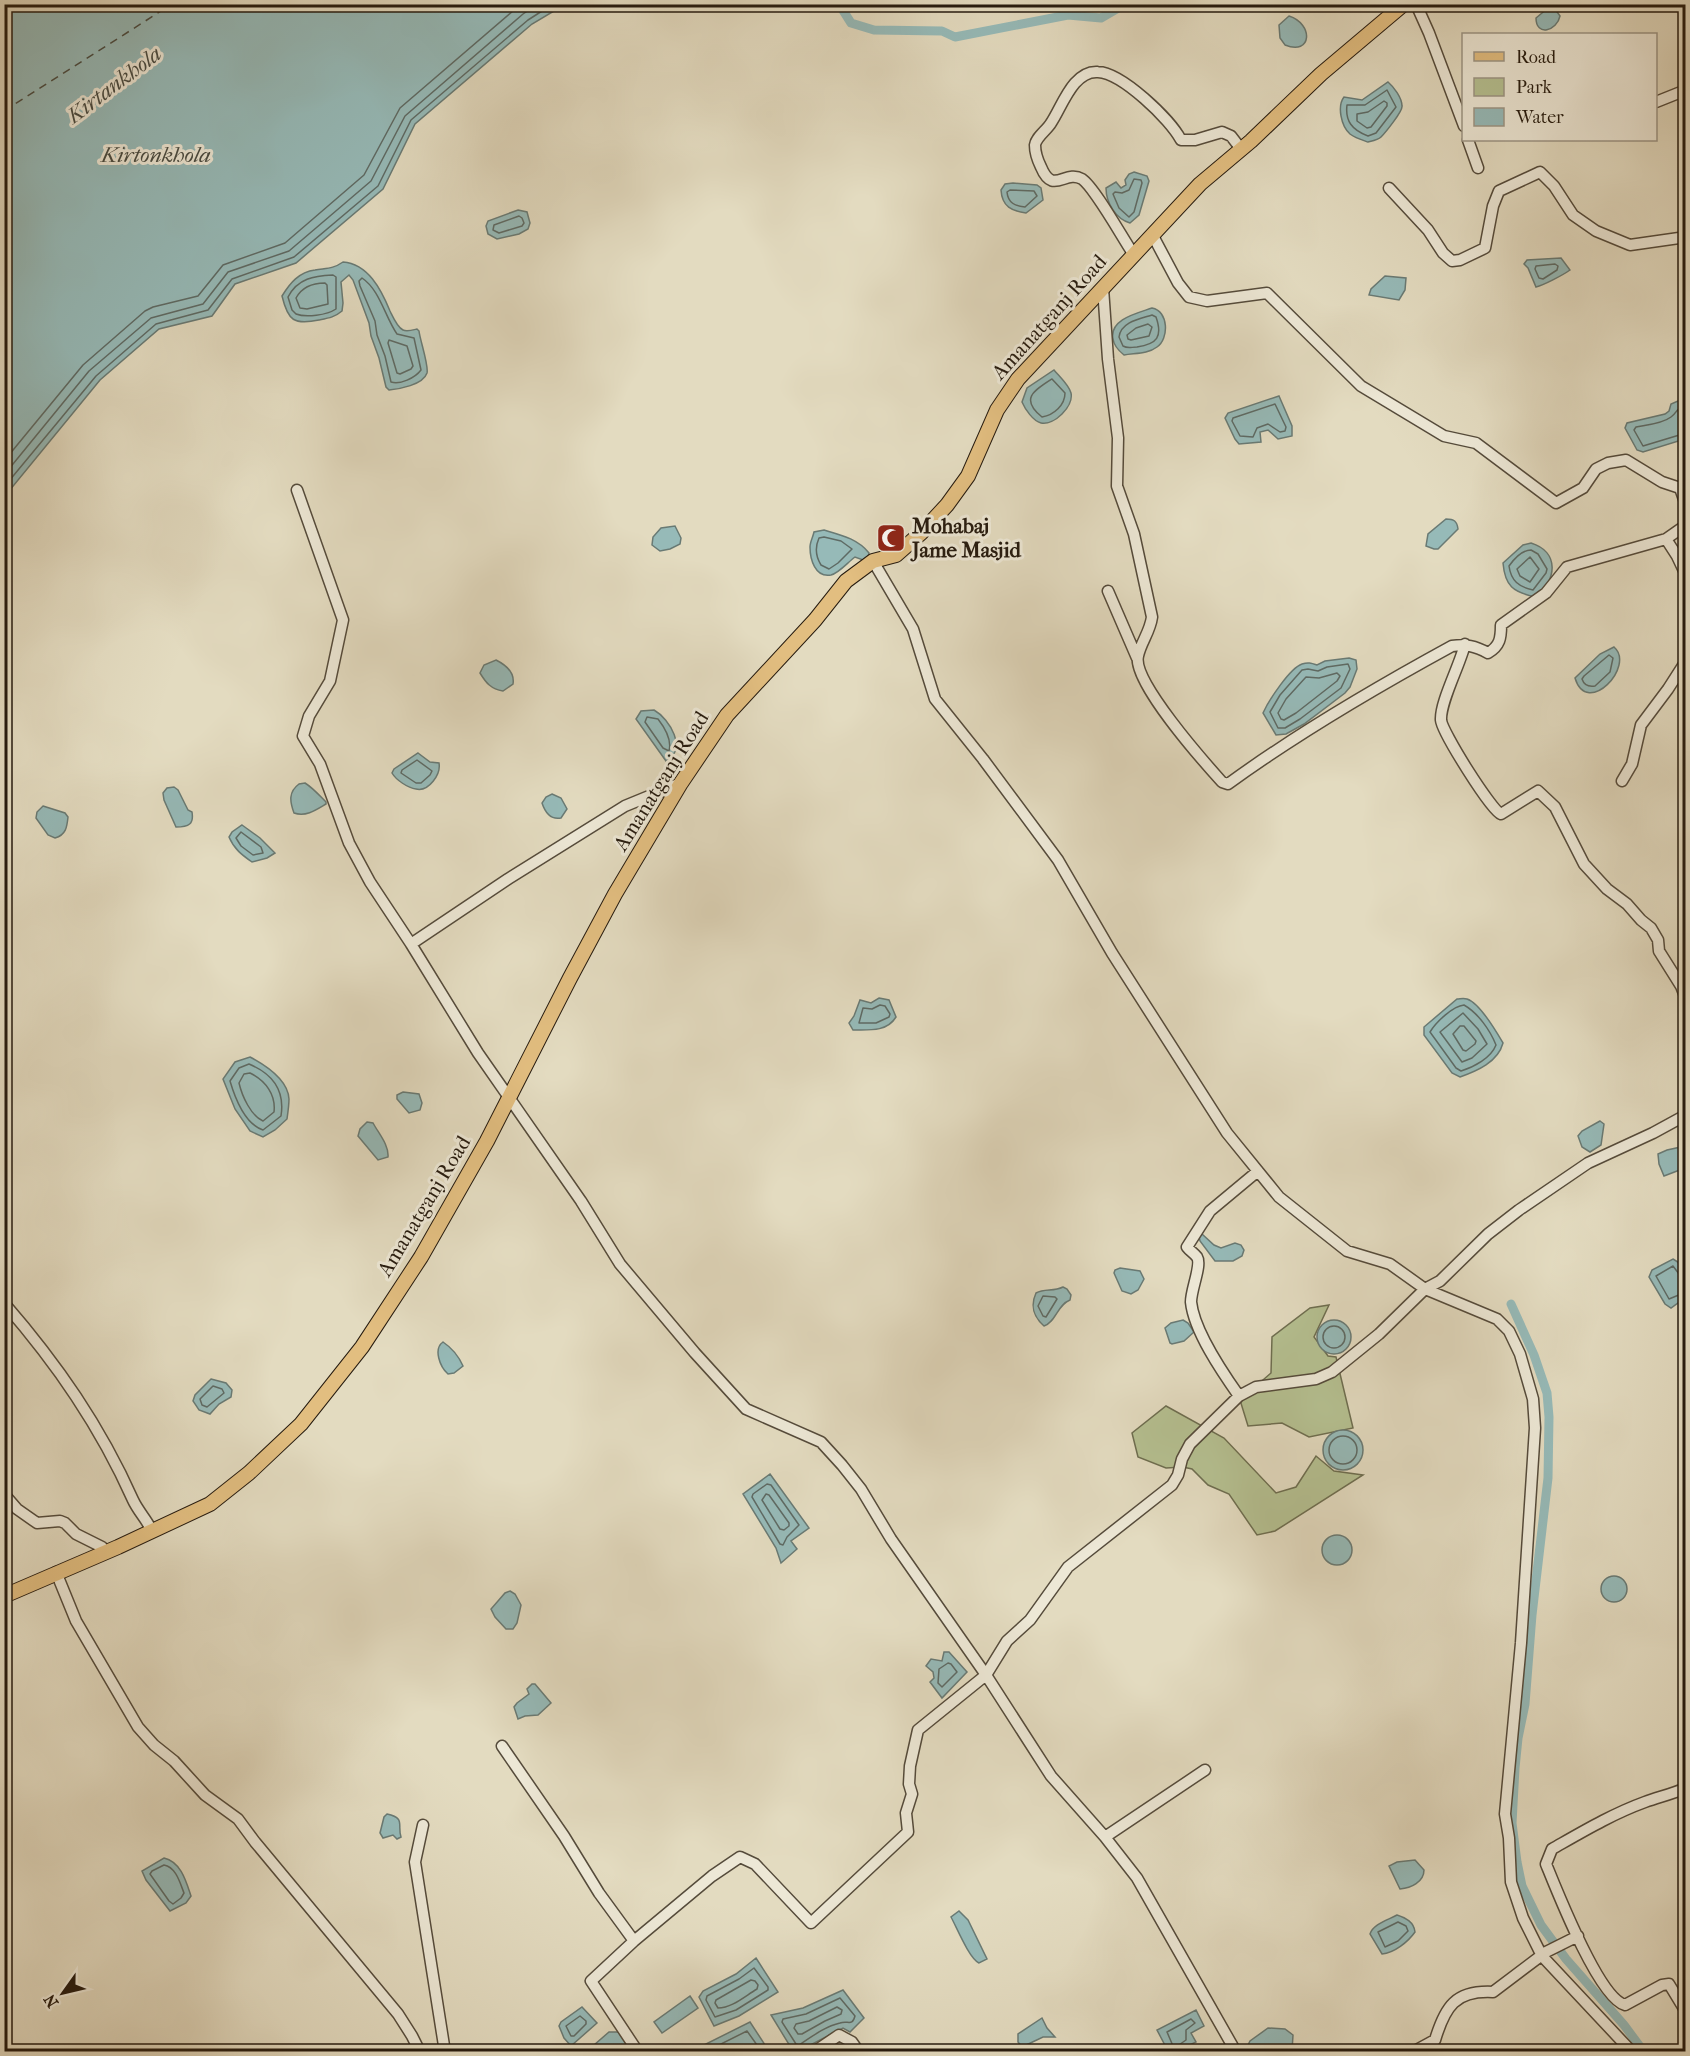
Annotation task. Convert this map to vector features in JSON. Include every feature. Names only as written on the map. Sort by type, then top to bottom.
[{"type":"main road","name":"Amanatganj Road","points":[[4,1596],[152,1532],[210,1504],[249,1473],[301,1424],[362,1347],[421,1257],[487,1142],[575,967],[621,884],[681,783],[727,715],[815,620],[846,582],[873,561],[896,555],[947,505],[968,476],[997,410],[1018,379],[1152,234],[1200,184],[1321,74],[1404,4]]},
{"type":"street","points":[[1416,4],[1462,121]]},
{"type":"street","points":[[1134,255],[1084,180],[1075,176],[1052,182],[1048,180],[1036,154],[1035,144],[1038,138],[1052,122],[1074,84],[1083,75],[1097,71],[1130,87],[1170,123],[1181,140],[1195,140],[1222,132],[1231,136],[1241,149]]},
{"type":"street","points":[[1657,102],[1686,90]]},
{"type":"street","points":[[1468,141],[1478,168]]},
{"type":"street","points":[[1389,188],[1428,230],[1443,253],[1452,261],[1460,260],[1485,248],[1493,206],[1499,191],[1540,172],[1554,186],[1573,215],[1596,231],[1630,245],[1686,237]]},
{"type":"street","points":[[1152,234],[1178,283],[1189,297],[1208,301],[1267,293],[1360,386],[1444,436],[1476,443],[1556,503],[1583,488],[1596,469],[1608,463],[1626,460],[1662,482],[1680,488],[1686,506]]},
{"type":"street","points":[[1103,288],[1108,359],[1118,438],[1117,486],[1134,534],[1152,617],[1151,628],[1137,658]]},
{"type":"street","points":[[297,490],[343,620],[330,681],[309,716],[303,736],[320,764],[349,843],[370,882],[478,1053],[581,1201],[620,1264],[746,1409],[821,1442],[861,1489],[891,1539],[986,1675],[1051,1776],[1105,1837],[1137,1878],[1236,2052]]},
{"type":"street","points":[[1108,591],[1149,689],[1169,719],[1212,771],[1222,782],[1228,784],[1255,764],[1382,684],[1452,646],[1465,644],[1476,646],[1488,653],[1496,649],[1501,639],[1501,625],[1546,593],[1567,567],[1666,539],[1686,525]]},
{"type":"street","points":[[1666,539],[1686,575]]},
{"type":"street","points":[[873,561],[913,629],[935,699],[1058,860],[1112,953],[1227,1133],[1258,1172],[1279,1197],[1347,1251],[1390,1264],[1425,1289],[1497,1319],[1509,1331],[1520,1354],[1533,1400],[1535,1428],[1521,1644],[1505,1814],[1509,1838],[1510,1882],[1523,1918],[1544,1954],[1632,2052]]},
{"type":"street","points":[[1465,644],[1461,661],[1444,704],[1441,722],[1468,769],[1498,813],[1502,814],[1538,791],[1556,807],[1584,864],[1607,889],[1627,904],[1651,928],[1658,940],[1659,951],[1681,986],[1686,999]]},
{"type":"street","points":[[1622,781],[1632,764],[1641,725],[1686,661]]},
{"type":"street","points":[[411,944],[508,879],[625,806],[681,783]]},
{"type":"street","points":[[638,2052],[591,1981],[634,1941],[712,1876],[740,1857],[755,1864],[811,1923],[908,1832],[906,1813],[912,1794],[909,1784],[910,1766],[918,1730],[986,1675],[1007,1641],[1030,1620],[1068,1567],[1172,1485],[1190,1444],[1239,1396],[1256,1387],[1316,1379],[1332,1372],[1380,1334],[1425,1289],[1440,1281],[1488,1234],[1588,1163],[1686,1115]]},
{"type":"street","points":[[1239,1396],[1220,1369],[1195,1319],[1191,1301],[1199,1262],[1187,1247],[1210,1211],[1258,1172]]},
{"type":"street","points":[[4,1303],[27,1329],[85,1407],[152,1532]]},
{"type":"street","points":[[4,1494],[17,1509],[37,1523],[60,1521],[65,1523],[76,1534],[102,1547],[105,1552]]},
{"type":"street","points":[[56,1572],[76,1621],[138,1727],[205,1795],[238,1819],[398,2014],[420,2052]]},
{"type":"street","points":[[501,1746],[564,1836],[599,1893],[634,1941]]},
{"type":"street","points":[[1105,1837],[1205,1770]]},
{"type":"street","points":[[1686,1788],[1646,1801],[1588,1828],[1552,1849],[1546,1864],[1596,1975],[1618,2003],[1625,2005],[1662,1985],[1669,1984],[1686,2012]]},
{"type":"street","points":[[423,1825],[415,1862],[445,2052]]},
{"type":"street","points":[[1413,2052],[1435,2040],[1443,2016],[1456,2000],[1479,1992],[1493,1992],[1544,1954],[1578,1936]]},
{"type":"street","points":[[814,2052],[839,2035],[852,2042],[860,2052]]},
{"type":"green space","points":[[1329,1305],[1314,1337],[1328,1356],[1336,1357],[1353,1428],[1309,1437],[1282,1423],[1248,1426],[1240,1400],[1271,1373],[1272,1337],[1310,1308]]},
{"type":"green space","points":[[1166,1406],[1224,1438],[1276,1493],[1296,1487],[1316,1456],[1334,1471],[1363,1475],[1275,1531],[1257,1535],[1229,1494],[1208,1485],[1192,1469],[1166,1468],[1138,1457],[1132,1433]]},
{"type":"water","name":"Kirtonkhola","points":[[5,4],[564,5],[532,24],[415,124],[383,189],[296,263],[235,284],[212,316],[159,329],[100,380],[5,496]]},
{"type":"water","points":[[1548,8],[1555,9],[1560,16],[1555,25],[1543,30],[1539,28],[1536,18]]},
{"type":"water","points":[[1289,16],[1303,25],[1306,32],[1307,38],[1301,46],[1285,45],[1280,38],[1279,25]]},
{"type":"water","points":[[1388,82],[1402,103],[1402,109],[1397,117],[1377,140],[1368,142],[1352,135],[1344,126],[1341,116],[1344,97],[1362,100]]},
{"type":"water","points":[[1134,172],[1147,176],[1149,181],[1139,215],[1130,223],[1120,218],[1113,210],[1106,188],[1116,182],[1121,188],[1126,185],[1125,180],[1129,174]]},
{"type":"water","points":[[1005,184],[1037,185],[1041,188],[1043,200],[1026,213],[1012,209],[1003,200],[1001,190]]},
{"type":"water","points":[[518,210],[527,212],[530,223],[528,229],[519,234],[497,239],[488,234],[486,226],[488,221]]},
{"type":"water","points":[[1561,258],[1570,270],[1536,287],[1524,264],[1527,260]]},
{"type":"water","points":[[343,262],[360,267],[372,279],[401,329],[419,331],[427,370],[421,381],[399,389],[389,390],[386,387],[369,323],[349,275],[341,282],[342,311],[329,318],[304,322],[290,316],[282,296],[292,283],[304,273],[333,267]]},
{"type":"water","points":[[1385,276],[1406,278],[1405,290],[1399,300],[1369,295],[1371,289]]},
{"type":"water","points":[[1152,308],[1162,314],[1165,326],[1164,338],[1157,347],[1150,351],[1124,355],[1114,342],[1115,326],[1132,315]]},
{"type":"water","points":[[1054,370],[1068,387],[1071,398],[1062,414],[1052,421],[1041,423],[1032,417],[1022,402],[1027,388]]},
{"type":"water","points":[[1279,396],[1292,426],[1292,436],[1278,439],[1268,430],[1260,432],[1261,442],[1239,444],[1225,418],[1228,413]]},
{"type":"water","points":[[1685,398],[1685,439],[1643,452],[1637,450],[1625,428],[1627,423],[1665,414],[1669,411],[1671,404]]},
{"type":"water","points":[[1446,519],[1455,521],[1458,529],[1438,549],[1426,546],[1428,534]]},
{"type":"water","points":[[675,526],[681,538],[680,544],[660,551],[652,545],[653,537],[661,528]]},
{"type":"water","points":[[824,530],[854,541],[865,548],[869,553],[868,557],[863,560],[855,557],[834,574],[821,574],[812,562],[810,543],[814,532]]},
{"type":"water","points":[[1531,543],[1547,553],[1552,567],[1548,583],[1535,597],[1521,593],[1508,583],[1503,563],[1523,545]]},
{"type":"water","points":[[1614,647],[1619,655],[1619,665],[1607,685],[1598,691],[1589,693],[1581,689],[1575,678],[1600,654]]},
{"type":"water","points":[[1349,658],[1356,660],[1357,669],[1345,693],[1304,724],[1286,734],[1276,735],[1263,713],[1286,678],[1304,663],[1317,665],[1325,661]]},
{"type":"water","points":[[496,660],[513,676],[513,684],[503,691],[489,685],[480,673],[484,665]]},
{"type":"water","points":[[654,710],[671,727],[676,742],[676,750],[666,761],[636,719],[641,711]]},
{"type":"water","points":[[418,753],[430,762],[439,763],[436,777],[430,785],[421,789],[406,785],[392,773],[394,769]]},
{"type":"water","points":[[305,783],[326,804],[315,811],[294,813],[291,801],[293,790],[299,784]]},
{"type":"water","points":[[174,787],[178,790],[188,810],[192,812],[190,824],[176,827],[164,800],[163,793],[167,788]]},
{"type":"water","points":[[552,794],[561,798],[567,809],[561,818],[549,815],[542,803]]},
{"type":"water","points":[[43,806],[65,813],[68,817],[65,830],[59,837],[48,835],[36,818],[37,812]]},
{"type":"water","points":[[242,825],[275,853],[252,862],[242,854],[229,837]]},
{"type":"water","points":[[879,998],[889,1000],[896,1017],[892,1022],[883,1028],[853,1030],[849,1023],[860,1000],[871,1003]]},
{"type":"water","points":[[1457,999],[1467,999],[1477,1006],[1503,1043],[1492,1061],[1460,1077],[1452,1073],[1424,1035],[1424,1027]]},
{"type":"water","points":[[250,1057],[280,1079],[288,1092],[287,1119],[263,1137],[250,1131],[235,1109],[223,1079],[235,1062]]},
{"type":"water","points":[[403,1092],[419,1094],[422,1103],[420,1110],[409,1113],[397,1099],[397,1095]]},
{"type":"water","points":[[1600,1121],[1604,1124],[1601,1145],[1590,1152],[1582,1147],[1578,1136],[1582,1131]]},
{"type":"water","points":[[367,1122],[373,1123],[381,1135],[388,1157],[378,1160],[358,1136],[360,1129]]},
{"type":"water","points":[[1681,1147],[1685,1168],[1664,1176],[1658,1154]]},
{"type":"water","points":[[1202,1234],[1221,1248],[1235,1243],[1241,1245],[1244,1250],[1242,1256],[1233,1261],[1215,1261],[1200,1241],[1199,1237]]},
{"type":"water","points":[[1673,1259],[1683,1270],[1686,1280],[1686,1297],[1671,1308],[1665,1304],[1649,1277],[1652,1270]]},
{"type":"water","points":[[1120,1268],[1140,1271],[1144,1279],[1138,1290],[1131,1294],[1122,1291],[1114,1273]]},
{"type":"water","points":[[1063,1287],[1071,1295],[1070,1300],[1044,1326],[1034,1311],[1033,1302],[1036,1293]]},
{"type":"water","points":[[1183,1320],[1194,1332],[1184,1341],[1170,1343],[1165,1328],[1171,1323]]},
{"type":"water","points":[[1334,1320],[1346,1325],[1351,1337],[1346,1349],[1334,1354],[1322,1349],[1317,1337],[1322,1325]]},
{"type":"water","points":[[443,1342],[455,1353],[463,1366],[454,1373],[448,1374],[440,1363],[438,1349]]},
{"type":"water","points":[[211,1379],[226,1383],[232,1390],[231,1397],[219,1404],[210,1414],[199,1410],[193,1401],[195,1395]]},
{"type":"water","points":[[1343,1430],[1351,1431],[1357,1436],[1362,1442],[1362,1458],[1357,1464],[1351,1469],[1343,1470],[1335,1469],[1329,1464],[1324,1458],[1323,1450],[1324,1442],[1329,1436],[1335,1431]]},
{"type":"water","points":[[770,1474],[809,1528],[791,1541],[797,1549],[781,1563],[776,1548],[743,1494]]},
{"type":"water","points":[[1337,1535],[1348,1539],[1352,1550],[1348,1561],[1337,1565],[1326,1561],[1322,1550],[1326,1539]]},
{"type":"water","points":[[1614,1576],[1623,1580],[1627,1589],[1623,1598],[1614,1602],[1605,1598],[1601,1589],[1605,1580]]},
{"type":"water","points":[[510,1591],[515,1594],[521,1605],[517,1623],[513,1629],[506,1629],[491,1609],[505,1593]]},
{"type":"water","points":[[944,1652],[949,1652],[967,1672],[942,1698],[930,1682],[934,1678],[933,1672],[926,1666],[931,1659],[942,1661]]},
{"type":"water","points":[[535,1684],[551,1703],[538,1715],[518,1719],[514,1707],[529,1694],[527,1689]]},
{"type":"water","points":[[387,1814],[397,1818],[400,1822],[401,1837],[397,1839],[393,1835],[383,1838],[380,1833]]},
{"type":"water","points":[[164,1858],[179,1868],[191,1896],[186,1903],[170,1911],[146,1880],[142,1871]]},
{"type":"water","points":[[1415,1860],[1424,1870],[1422,1878],[1412,1886],[1400,1889],[1389,1866],[1397,1862]]},
{"type":"water","points":[[959,1911],[968,1920],[987,1959],[979,1963],[967,1949],[951,1917]]},
{"type":"water","points":[[1397,1915],[1409,1921],[1415,1932],[1409,1940],[1391,1952],[1382,1954],[1370,1934],[1377,1925]]},
{"type":"water","points":[[756,1958],[778,1992],[739,2016],[714,2026],[699,1997],[703,1991],[736,1974]]},
{"type":"water","points":[[843,1990],[864,2018],[850,2032],[843,2028],[799,2051],[793,2051],[771,2015],[803,2008]]},
{"type":"water","points":[[690,1996],[698,2008],[662,2033],[654,2022]]},
{"type":"water","points":[[582,2007],[597,2023],[571,2046],[564,2038],[559,2026],[561,2022]]},
{"type":"water","points":[[1196,2010],[1204,2026],[1191,2033],[1196,2042],[1177,2051],[1168,2051],[1157,2030]]},
{"type":"water","points":[[1042,2018],[1055,2037],[1043,2037],[1022,2047],[1018,2042],[1018,2034]]},
{"type":"water","points":[[750,2022],[769,2051],[692,2051]]},
{"type":"water","points":[[1268,2028],[1285,2029],[1293,2035],[1292,2051],[1245,2051],[1250,2041]]},
{"type":"water","points":[[609,2032],[620,2032],[632,2044],[622,2051],[586,2052]]},
{"type":"waterway","points":[[839,4],[851,23],[874,30],[942,31],[955,37],[1068,15],[1101,18],[1125,4]]},
{"type":"waterway","points":[[1511,1304],[1534,1355],[1547,1393],[1549,1417],[1548,1478],[1532,1615],[1525,1704],[1515,1768],[1512,1823],[1517,1862],[1522,1886],[1541,1925],[1566,1959],[1624,2025],[1644,2052]]},
{"type":"ferry route","points":[[4,111],[172,4]]},
{"type":"place","name":"Mohabaj Jame Masjid","points":[[891,538]]},
{"type":"water label","name":"Kirtankhola","points":[[114,85]]}]
